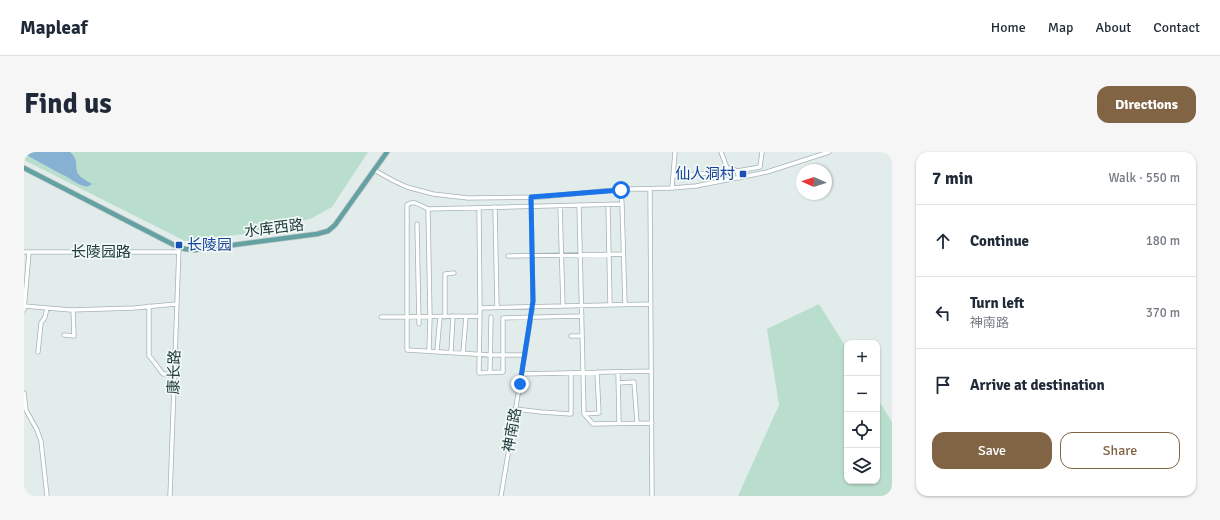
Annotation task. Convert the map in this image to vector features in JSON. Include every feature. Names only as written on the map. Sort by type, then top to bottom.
[{"type":"main road","name":"水库西路","points":[[24,168],[178,250],[195,250],[324,233],[328,231],[336,225],[387,152]]},
{"type":"street","points":[[672,188],[675,152]]},
{"type":"street","points":[[721,152],[727,168]]},
{"type":"street","points":[[673,176],[722,172],[727,168],[738,172],[760,168],[762,152]]},
{"type":"street","points":[[374,170],[407,187],[433,194],[468,198],[531,197],[696,186],[767,172],[829,152]]},
{"type":"street","points":[[738,172],[739,178]]},
{"type":"street","points":[[650,188],[652,496]]},
{"type":"street","points":[[621,190],[624,305]]},
{"type":"street","name":"神南路","points":[[501,496],[531,317],[531,197]]},
{"type":"street","points":[[525,355],[503,356],[407,350],[406,205],[413,202],[428,209],[622,204]]},
{"type":"street","points":[[579,205],[584,414],[593,424],[652,423]]},
{"type":"street","points":[[608,205],[610,305]]},
{"type":"street","points":[[560,206],[563,306]]},
{"type":"street","points":[[495,207],[497,308]]},
{"type":"street","points":[[479,208],[479,373],[503,372],[503,318],[582,316]]},
{"type":"street","points":[[428,209],[430,317],[428,351]]},
{"type":"street","points":[[418,224],[419,324]]},
{"type":"street","name":"长陵园路","points":[[24,252],[178,250]]},
{"type":"street","name":"康长路","points":[[170,496],[178,250]]},
{"type":"street","points":[[24,310],[29,253]]},
{"type":"street","points":[[508,256],[623,254]]},
{"type":"street","points":[[445,317],[445,274],[454,273]]},
{"type":"street","points":[[24,306],[73,310],[176,304]]},
{"type":"street","points":[[480,308],[651,304]]},
{"type":"street","points":[[149,306],[149,356],[163,374],[174,374]]},
{"type":"street","points":[[38,352],[41,323],[45,317],[47,308]]},
{"type":"street","points":[[64,334],[74,336],[73,310]]},
{"type":"street","points":[[451,352],[453,316]]},
{"type":"street","points":[[463,353],[466,316]]},
{"type":"street","points":[[381,317],[480,316]]},
{"type":"street","points":[[437,351],[440,317]]},
{"type":"street","points":[[490,317],[490,372]]},
{"type":"street","points":[[571,336],[582,336]]},
{"type":"street","points":[[522,374],[651,371]]},
{"type":"street","points":[[584,414],[600,413],[597,372]]},
{"type":"street","points":[[618,372],[620,423]]},
{"type":"street","points":[[515,409],[571,414],[571,373]]},
{"type":"street","points":[[618,383],[634,382],[637,423]]},
{"type":"street","points":[[24,392],[26,410],[41,441],[47,496]]},
{"type":"green space","points":[[24,152],[368,152],[332,207],[310,219],[244,234],[185,241],[24,160]]},
{"type":"green space","points":[[819,304],[844,344],[844,484],[880,484],[880,403],[892,422],[892,496],[738,496],[779,405],[767,329]]},
{"type":"water","points":[[27,152],[70,152],[75,159],[77,172],[79,175],[92,184],[86,186],[78,184],[28,156]]},
{"type":"place","name":"仙人洞村","points":[[743,174]]},
{"type":"place","name":"长陵园","points":[[179,245]]},
{"type":"route","points":[[520,384],[533,301],[531,197],[621,190]]}]
